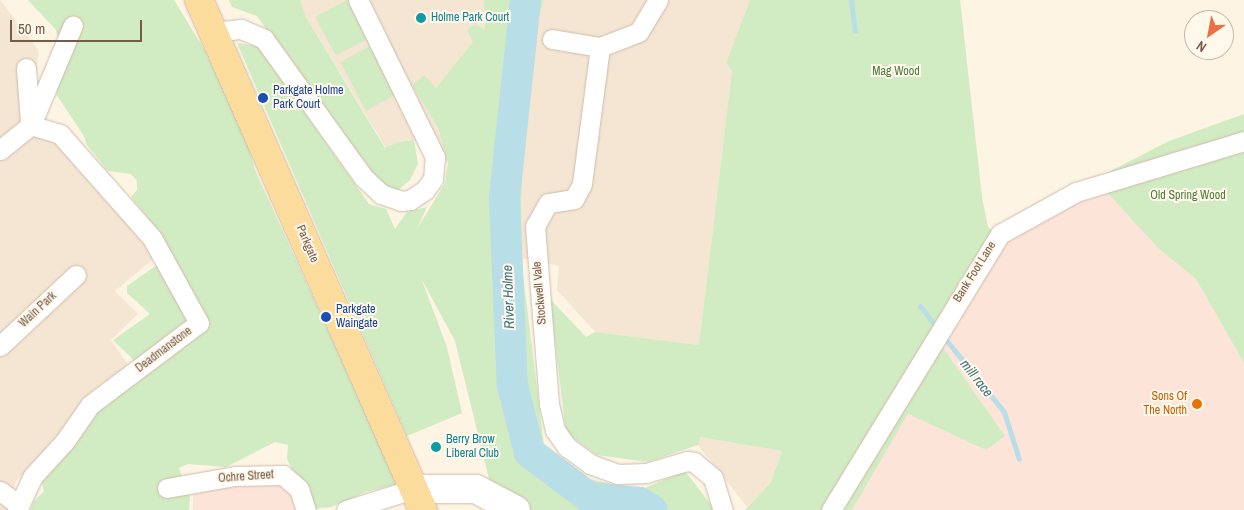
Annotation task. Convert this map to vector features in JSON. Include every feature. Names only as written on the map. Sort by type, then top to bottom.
[{"type":"main road","name":"Parkgate","points":[[199,0],[215,32],[418,500]]},
{"type":"main road","points":[[418,500],[474,481],[516,510]]},
{"type":"street","points":[[215,32],[241,29],[264,39],[363,177],[381,194],[410,200],[425,190],[433,179],[435,157],[358,0]]},
{"type":"street","points":[[552,39],[600,47],[639,32],[658,0]]},
{"type":"street","points":[[0,150],[30,125],[73,25]]},
{"type":"street","name":"Stockwell Vale","points":[[600,47],[582,184],[574,199],[548,203],[535,226],[549,404],[555,430],[566,447],[590,464],[617,474],[646,473],[686,461],[694,462],[712,478],[723,510]]},
{"type":"street","points":[[26,68],[30,125]]},
{"type":"street","name":"Deadmanstone","points":[[18,508],[33,476],[65,442],[90,405],[200,324],[152,238],[60,134],[30,125]]},
{"type":"street","name":"Bank Foot Lane","points":[[831,510],[947,317],[1000,234],[1076,192],[1244,141]]},
{"type":"street","name":"Wain Park","points":[[0,346],[76,275]]},
{"type":"street","name":"Ochre Street","points":[[167,488],[235,476],[283,475],[300,489],[306,510]]},
{"type":"street","points":[[0,491],[18,508]]},
{"type":"street","points":[[346,510],[418,500]]},
{"type":"shaded area","points":[[0,0],[39,51],[32,97],[66,149],[158,255],[115,291],[138,314],[111,340],[128,365],[94,389],[58,443],[16,481],[8,510],[0,510]]},
{"type":"shaded area","points":[[300,0],[484,0],[485,31],[436,88],[427,80],[412,85],[438,128],[448,163],[414,140],[398,142],[386,148],[307,19]]},
{"type":"shaded area","points":[[544,0],[750,0],[726,63],[732,71],[699,345],[595,332],[557,290],[559,266],[521,258],[522,178],[538,21]]},
{"type":"shaded area","points":[[1106,189],[1158,248],[1196,279],[1244,363],[1244,510],[852,510],[908,414],[986,450],[1004,435],[941,345],[1002,240]]},
{"type":"shaded area","points":[[700,437],[782,451],[771,482],[747,507],[698,445]]},
{"type":"shaded area","points":[[279,480],[304,510],[193,510],[193,494],[237,481]]},
{"type":"green space","points":[[28,0],[174,0],[204,49],[246,137],[255,170],[398,484],[366,492],[331,507],[312,509],[287,459],[288,445],[275,442],[226,467],[188,464],[179,468],[190,496],[189,510],[31,510],[33,502],[44,491],[41,478],[92,414],[146,372],[113,340],[150,314],[127,293],[127,286],[163,261],[165,239],[131,197],[137,190],[137,181],[131,174],[108,171],[86,144],[84,136],[56,94],[62,62],[56,30]]},
{"type":"green space","points":[[229,0],[300,0],[307,19],[385,148],[398,142],[414,140],[418,164],[410,180],[397,191],[381,186],[365,161],[348,147],[257,16],[232,7]]},
{"type":"green space","points":[[347,0],[368,39],[336,56],[315,17]]},
{"type":"green space","points":[[484,0],[544,0],[538,21],[522,178],[521,258],[544,446],[585,478],[640,490],[685,471],[715,510],[524,510],[529,502],[489,479],[455,341],[421,278],[447,347],[462,413],[407,436],[237,43],[258,46],[369,204],[386,209],[395,229],[407,212],[427,207],[417,229],[445,183],[448,163],[438,128],[412,85],[424,75],[436,88],[473,42],[467,30],[475,24],[485,30]]},
{"type":"green space","name":"Mag Wood","points":[[750,0],[960,0],[982,197],[988,227],[1002,240],[941,345],[1005,436],[986,450],[908,414],[852,510],[745,510],[771,482],[782,451],[700,437],[698,445],[648,462],[597,455],[566,433],[550,299],[586,337],[595,332],[699,345],[732,71],[726,63]]},
{"type":"green space","points":[[372,45],[398,94],[366,110],[340,62]]},
{"type":"green space","name":"Old Spring Wood","points":[[1244,114],[1244,363],[1196,279],[1158,248],[1095,179],[1169,141]]},
{"type":"waterway","name":"River Holme","points":[[525,0],[504,198],[512,385],[529,452],[589,497],[639,502],[652,510]]},
{"type":"waterway","name":"mill race","points":[[851,0],[855,31]]},
{"type":"waterway","name":"mill race","points":[[920,306],[938,329]]},
{"type":"waterway","name":"mill race","points":[[943,336],[1004,412],[1019,459]]},
{"type":"place","name":"Holme Park Court","points":[[421,18]]},
{"type":"place","name":"Parkgate Holme Park Court","points":[[263,98]]},
{"type":"place","name":"Parkgate Waingate","points":[[326,317]]},
{"type":"place","name":"Sons Of The North","points":[[1197,404]]},
{"type":"place","name":"Berry Brow Liberal Club","points":[[436,447]]}]
